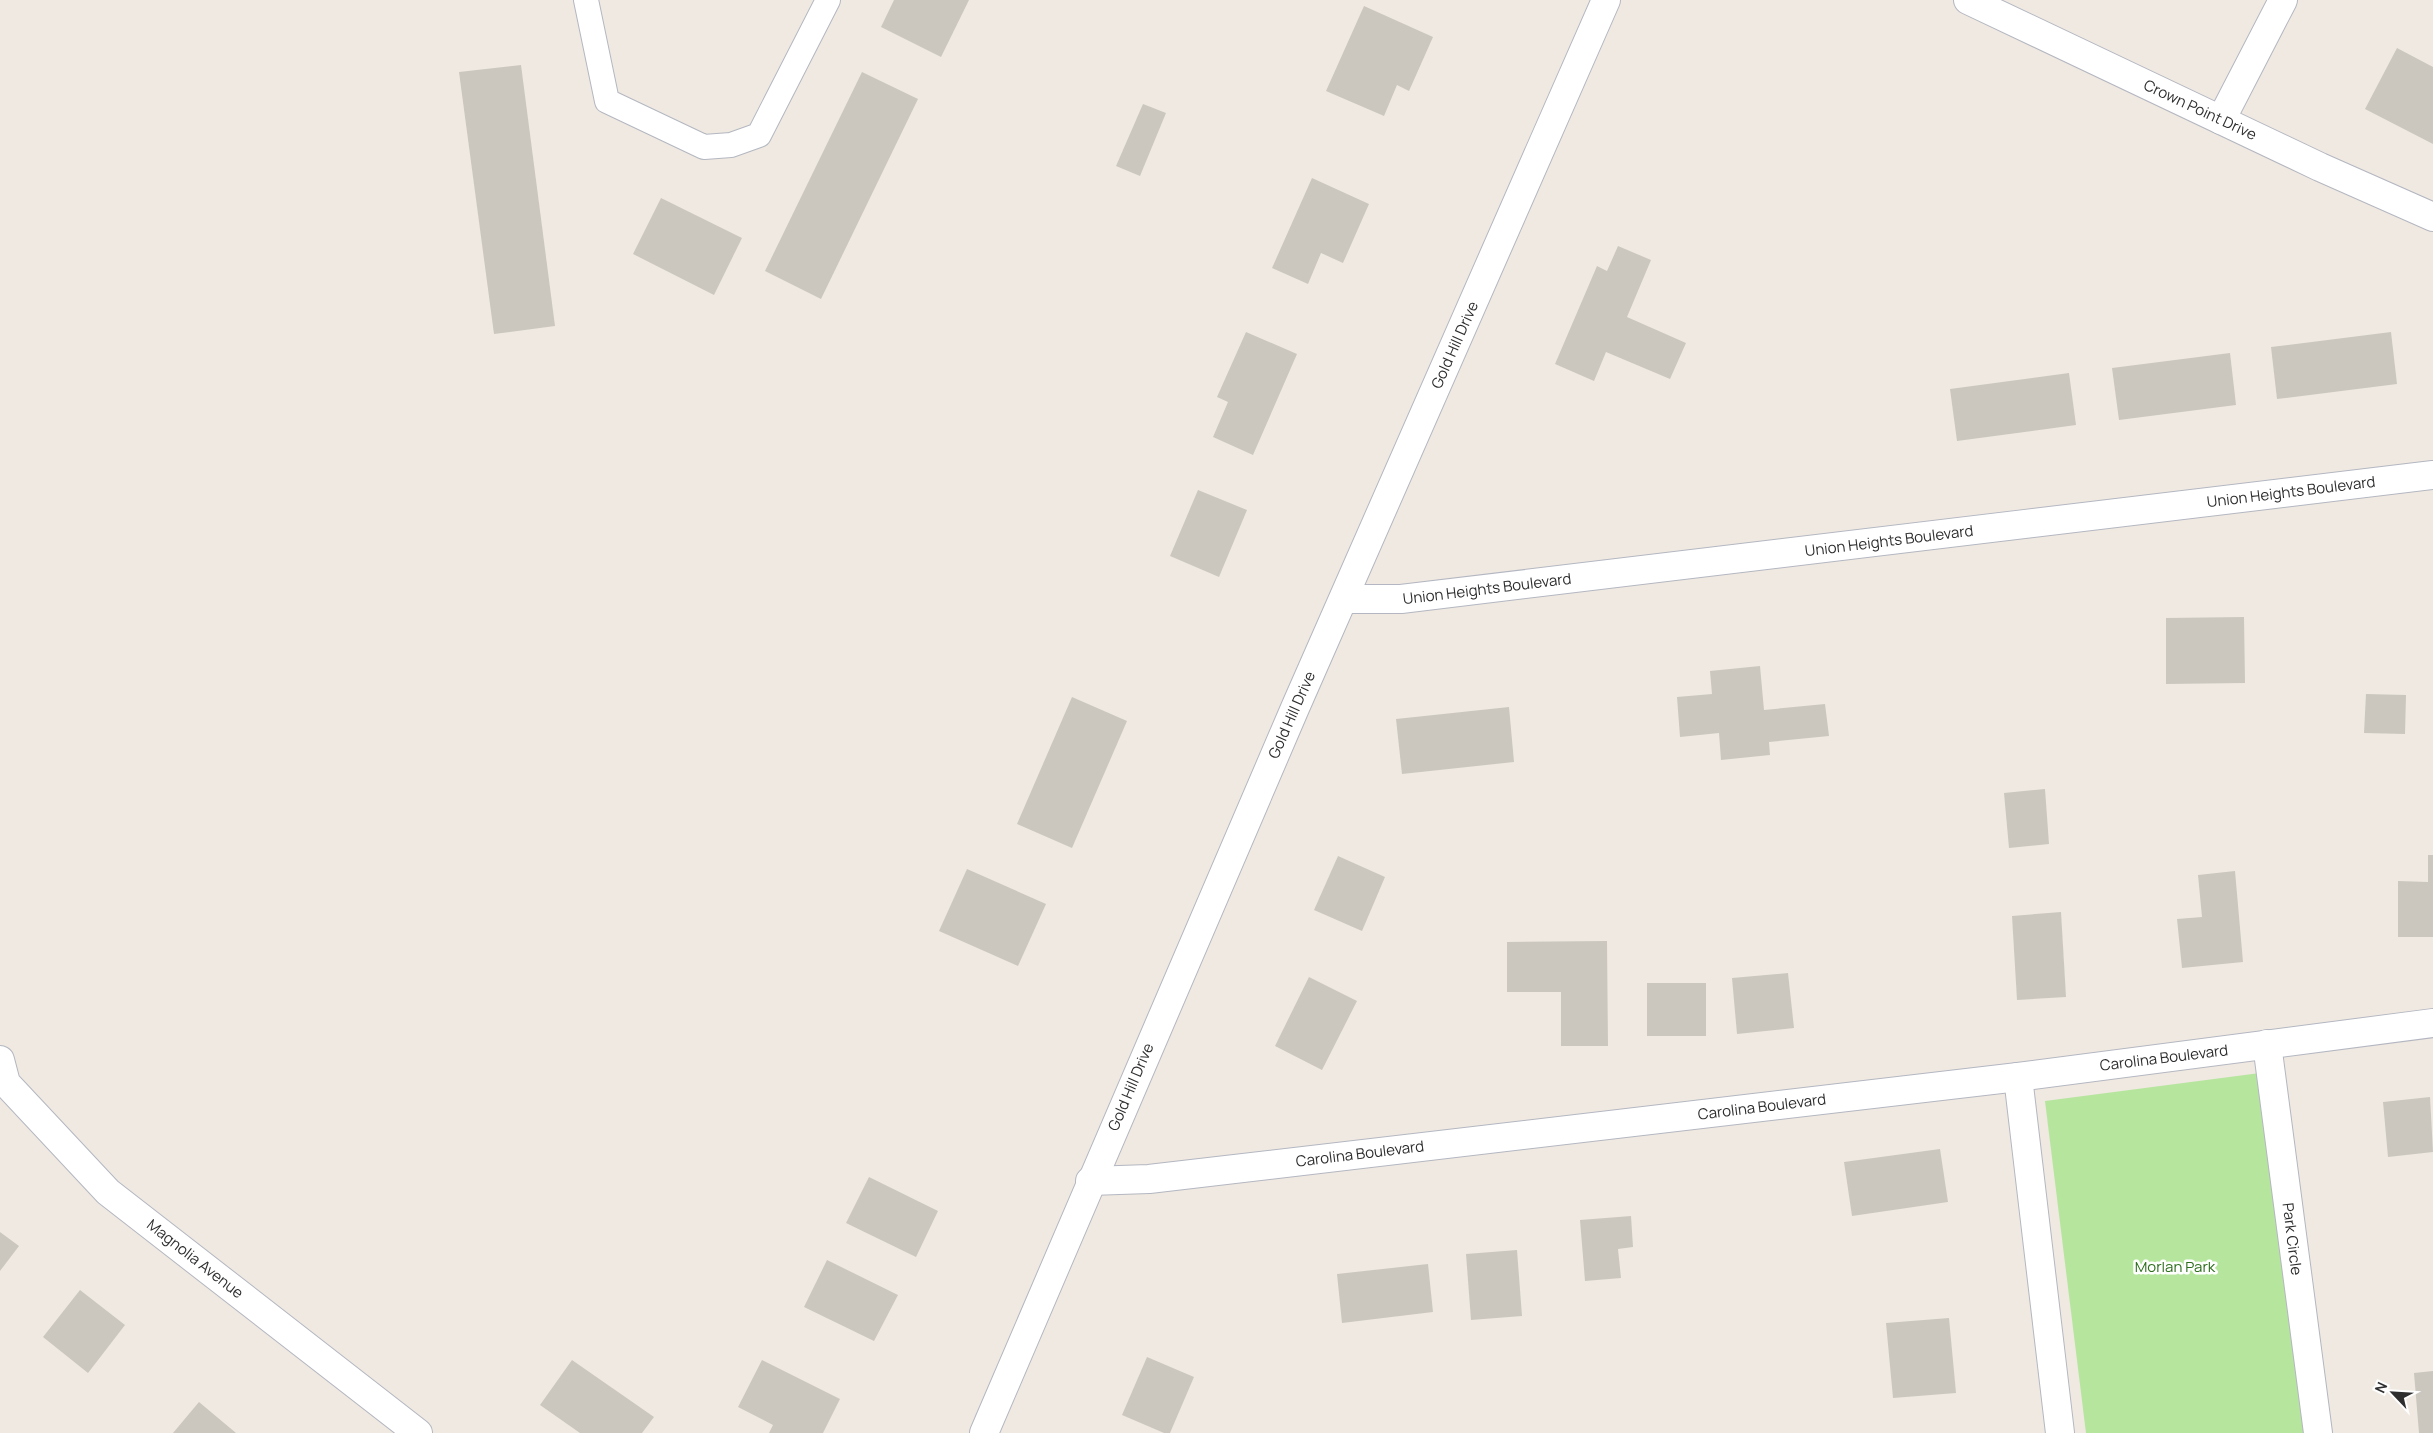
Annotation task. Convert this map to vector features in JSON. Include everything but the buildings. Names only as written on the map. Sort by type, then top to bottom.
[{"type":"street","name":"Gold Hill Drive","points":[[984,1433],[1090,1181],[1606,0]]},
{"type":"street","name":"Crown Point Drive","points":[[1968,0],[2320,167],[2433,217]]},
{"type":"street","points":[[2221,120],[2283,0]]},
{"type":"street","name":"Union Heights Boulevard","points":[[1344,599],[1411,598],[2433,475]]},
{"type":"street","name":"Carolina Boulevard","points":[[1090,1181],[1149,1179],[2018,1077],[2433,1022]]},
{"type":"street","name":"Park Circle","points":[[2267,1044],[2318,1433]]},
{"type":"street","name":"Magnolia Avenue","points":[[0,1060],[6,1082],[108,1192],[418,1433]]},
{"type":"street","points":[[2018,1077],[2060,1433]]},
{"type":"lane","points":[[586,0],[607,102],[704,146],[731,145],[759,135],[828,0]]},
{"type":"green space","name":"Morlan Park","points":[[2260,1073],[2305,1433],[2086,1433],[2045,1101]]}]
